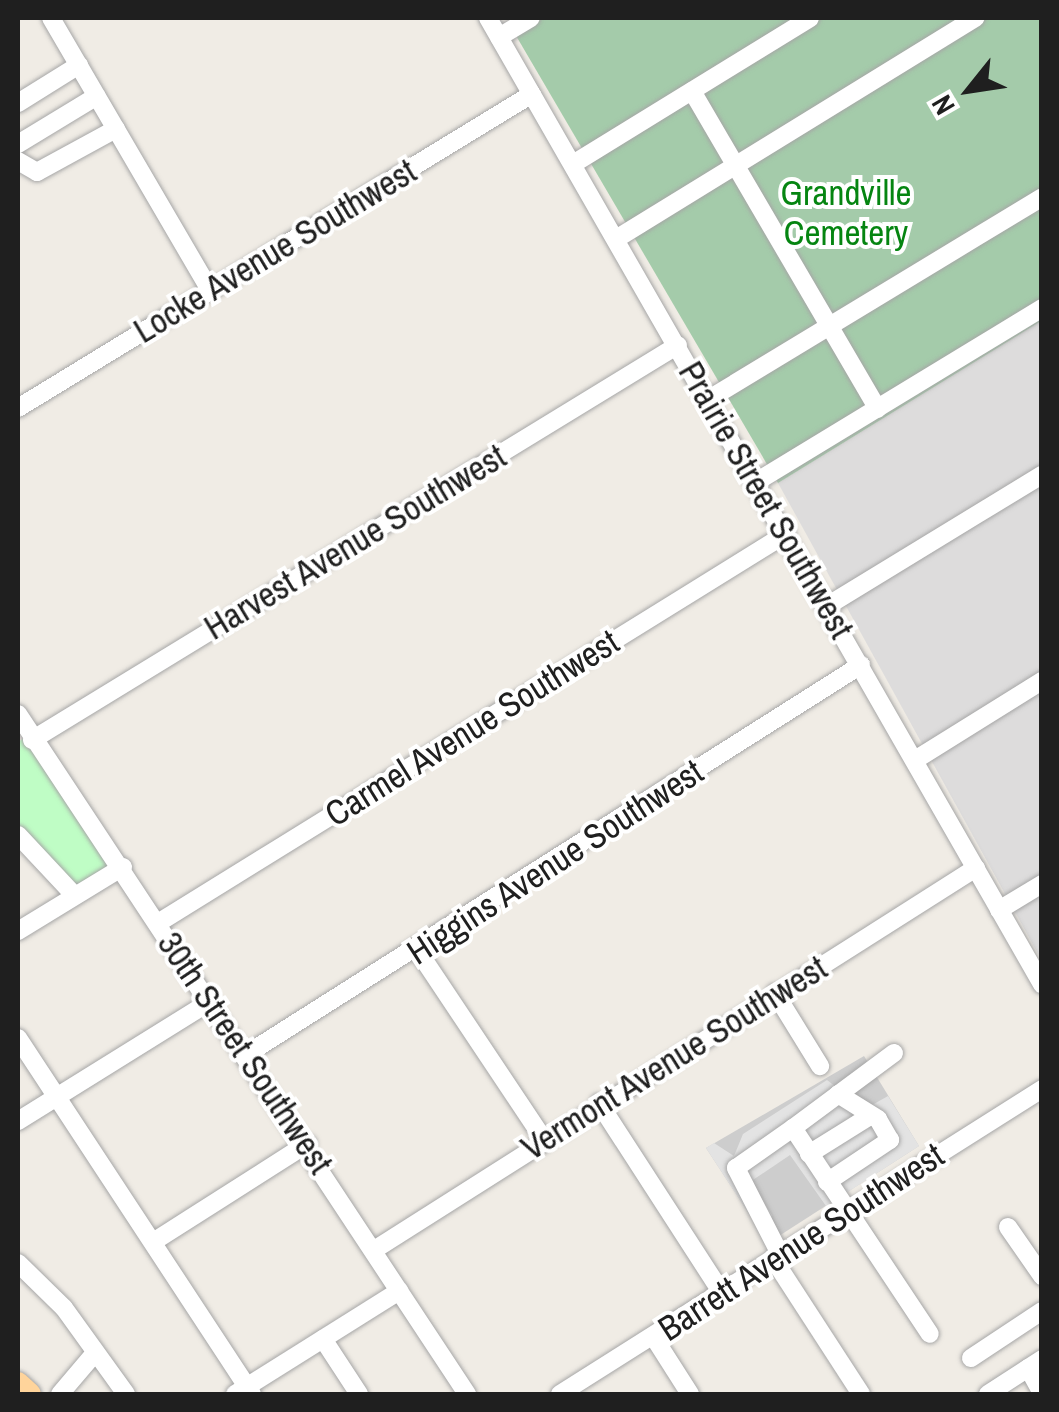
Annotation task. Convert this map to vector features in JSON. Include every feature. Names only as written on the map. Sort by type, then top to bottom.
[{"type":"main road","points":[[18,1383],[30,1394]]},
{"type":"street","points":[[52,18],[210,290]]},
{"type":"street","name":"Prairie Street Southwest","points":[[488,18],[1042,984]]},
{"type":"street","points":[[499,37],[531,18]]},
{"type":"street","points":[[573,164],[810,18]]},
{"type":"street","points":[[616,239],[976,18]]},
{"type":"street","points":[[18,102],[79,65]]},
{"type":"street","points":[[692,91],[878,409]]},
{"type":"street","name":"Locke Avenue Southwest","points":[[18,408],[532,94]]},
{"type":"street","points":[[18,144],[97,96]]},
{"type":"street","points":[[18,161],[37,172],[116,130]]},
{"type":"street","points":[[709,399],[1042,198]]},
{"type":"street","points":[[756,482],[1042,308]]},
{"type":"street","name":"Harvest Avenue Southwest","points":[[32,740],[678,345]]},
{"type":"street","points":[[827,606],[1042,475]]},
{"type":"street","name":"Carmel Avenue Southwest","points":[[158,923],[786,534]]},
{"type":"street","name":"Higgins Avenue Southwest","points":[[247,1054],[418,950],[861,665]]},
{"type":"street","points":[[915,760],[1042,681]]},
{"type":"street","name":"30th Street Southwest","points":[[18,714],[307,1144],[467,1394]]},
{"type":"street","points":[[18,835],[74,896]]},
{"type":"street","points":[[18,931],[123,867]]},
{"type":"street","name":"Vermont Avenue Southwest","points":[[374,1250],[976,868]]},
{"type":"street","points":[[999,910],[1042,884]]},
{"type":"street","points":[[418,950],[544,1140]]},
{"type":"street","points":[[775,993],[820,1066]]},
{"type":"street","points":[[18,1120],[211,1001]]},
{"type":"street","points":[[18,1038],[153,1242],[244,1392],[399,1291]]},
{"type":"street","points":[[861,1394],[778,1258],[736,1168],[894,1053]]},
{"type":"street","name":"Barrett Avenue Southwest","points":[[570,1392],[1042,1089]]},
{"type":"street","points":[[826,1182],[890,1140],[870,1116],[838,1094]]},
{"type":"street","points":[[599,1104],[722,1292]]},
{"type":"street","points":[[809,1154],[870,1116]]},
{"type":"street","points":[[793,1128],[846,1214],[930,1334]]},
{"type":"street","points":[[153,1242],[307,1144]]},
{"type":"street","points":[[1008,1226],[1042,1276]]},
{"type":"street","points":[[18,1263],[64,1308],[126,1394]]},
{"type":"street","points":[[971,1358],[1042,1311]]},
{"type":"street","points":[[653,1336],[690,1394]]},
{"type":"street","points":[[323,1339],[359,1394]]},
{"type":"street","points":[[60,1394],[94,1354]]},
{"type":"street","points":[[988,1394],[1034,1364],[1042,1394]]},
{"type":"shaded area","points":[[1041,321],[1041,959],[778,483]]},
{"type":"shaded area","points":[[864,1056],[919,1146],[768,1243],[706,1148]]},
{"type":"shaded area","points":[[827,1080],[865,1109],[888,1096],[919,1146],[826,1206],[790,1155],[750,1182],[772,1215],[768,1243],[706,1148],[714,1143],[734,1156],[743,1134]]},
{"type":"green space","name":"Grandville Cemetery","points":[[515,18],[1041,18],[1041,321],[778,483],[508,22]]},
{"type":"green space","points":[[29,735],[123,867],[75,896],[18,840],[18,742]]}]
